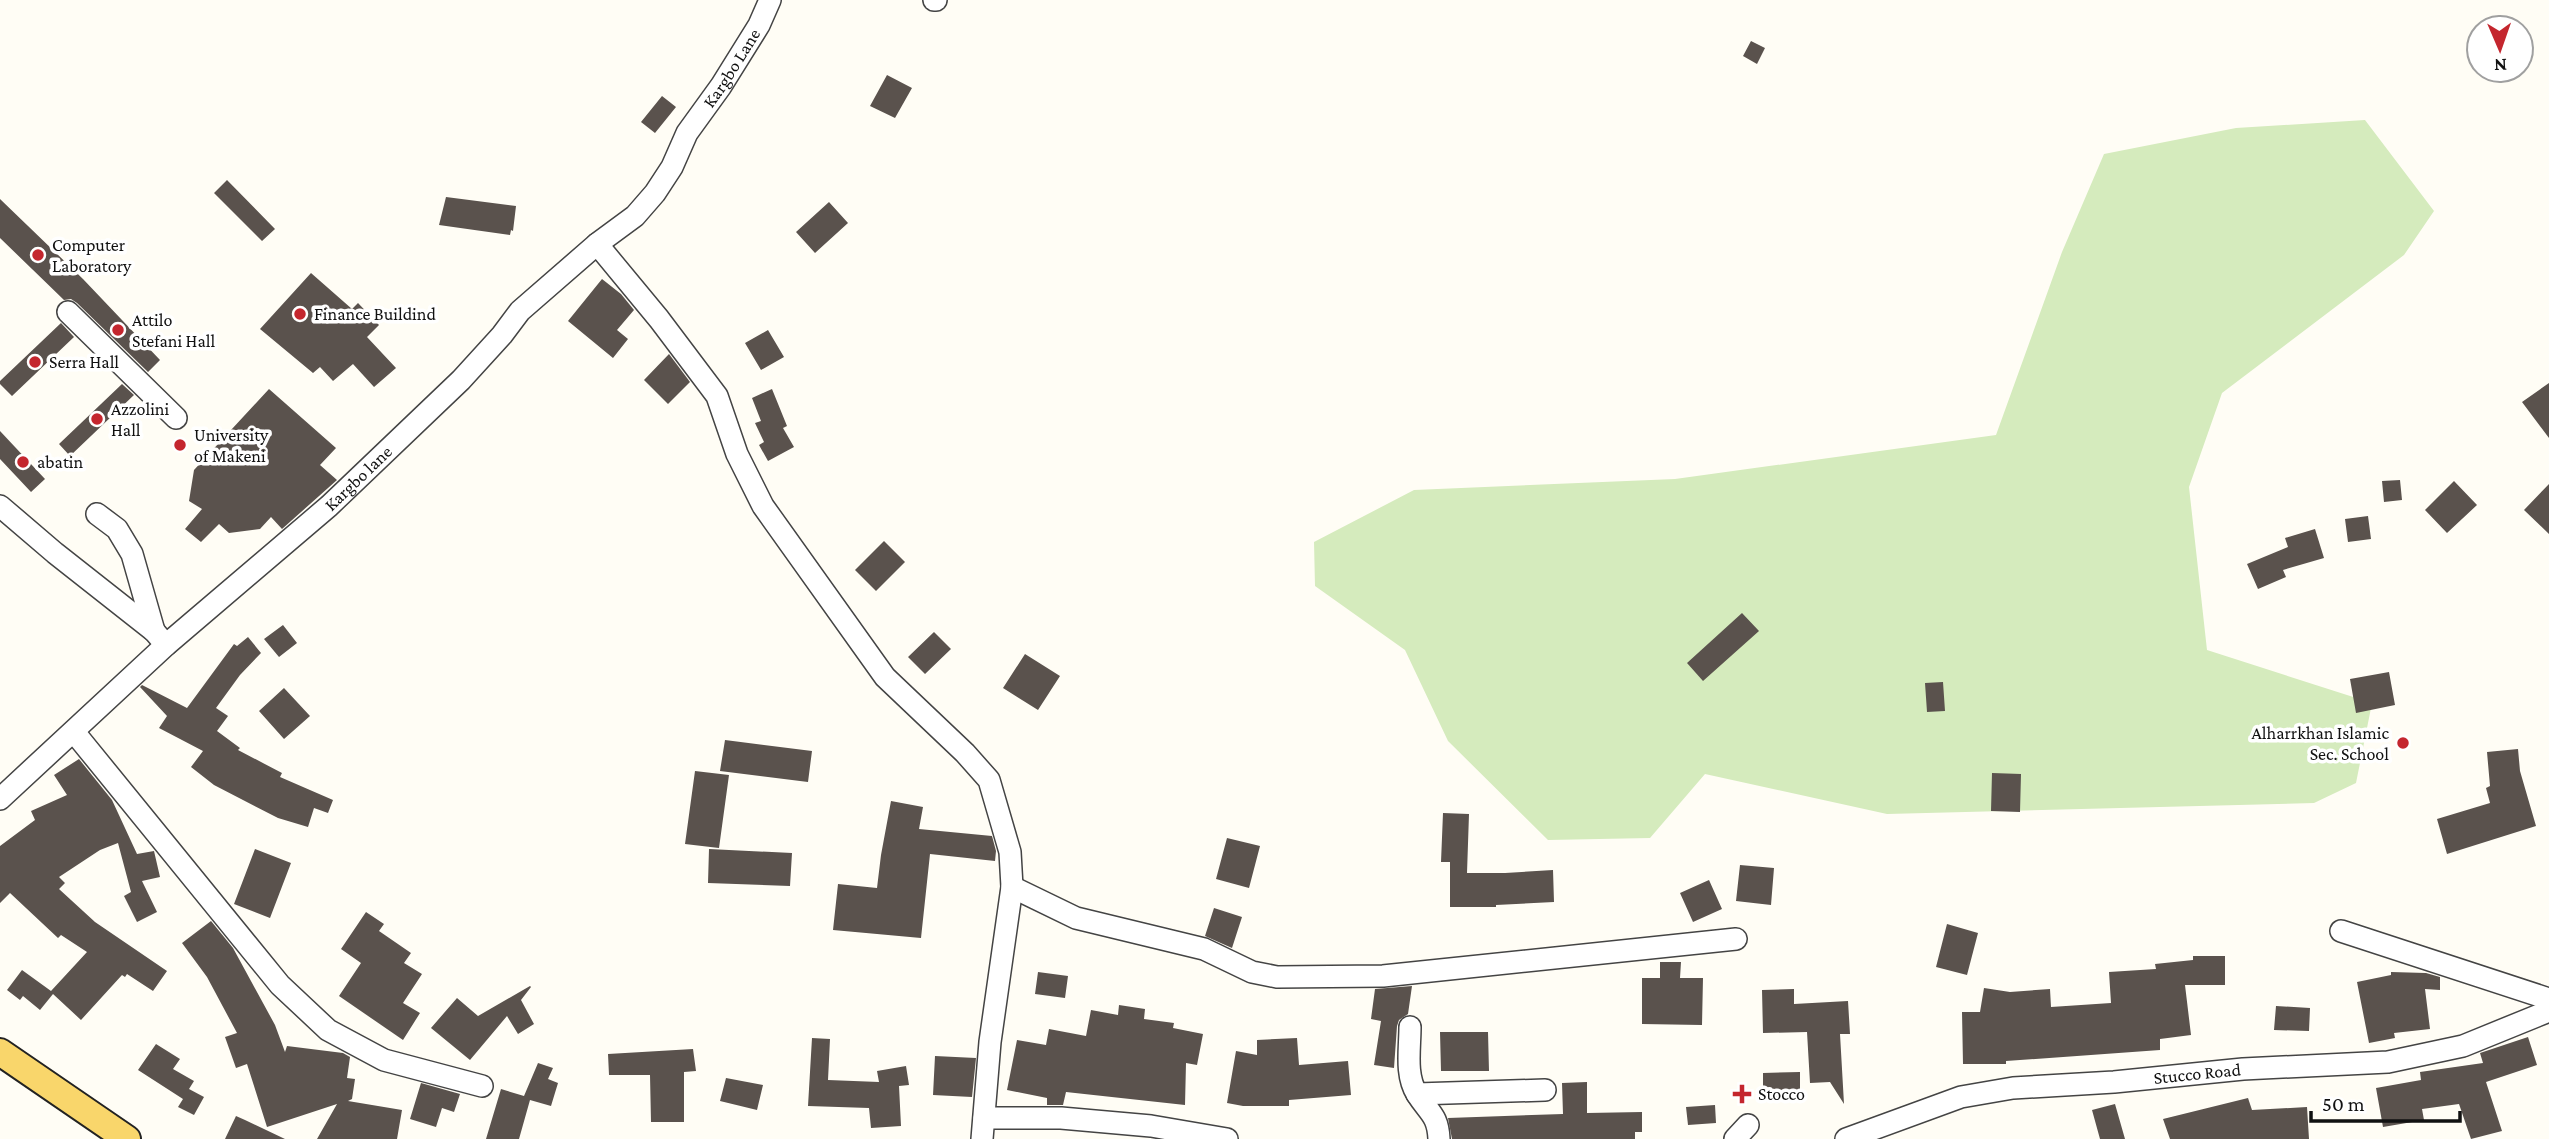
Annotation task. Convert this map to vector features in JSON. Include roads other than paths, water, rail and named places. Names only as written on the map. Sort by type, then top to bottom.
[{"type":"main road","points":[[0,1052],[127,1139]]},
{"type":"street","name":"Kargbo Lane","points":[[687,133],[721,86],[759,25],[770,0]]},
{"type":"street","name":"Kargbo lane","points":[[0,799],[74,732],[160,638],[329,506],[461,380],[520,311],[597,244],[635,216],[655,193],[672,167],[687,133]]},
{"type":"street","points":[[597,244],[659,319],[716,396],[737,454],[763,506],[885,677],[965,753],[989,780],[1010,852],[1012,887],[990,1042],[983,1128],[1061,1118],[1139,1125],[1227,1139]]},
{"type":"street","points":[[68,312],[176,418]]},
{"type":"street","points":[[0,506],[160,638]]},
{"type":"street","points":[[97,514],[117,529],[132,554],[160,638]]},
{"type":"street","points":[[74,732],[280,985],[328,1030],[384,1060],[482,1086]]},
{"type":"street","points":[[1012,887],[1076,918],[1204,949],[1252,972],[1277,977],[1383,976],[1736,939]]},
{"type":"street","points":[[2341,931],[2549,999]]},
{"type":"street","name":"Stucco Road","points":[[1846,1139],[1961,1097],[2013,1088],[2114,1082],[2244,1069],[2388,1062],[2463,1046],[2549,1011]]},
{"type":"street","points":[[1410,1027],[1409,1073],[1417,1094],[1433,1112],[1438,1124],[1439,1139]]},
{"type":"street","points":[[1417,1094],[1545,1090]]},
{"type":"place","name":"Computer Laboratory","points":[[38,255]]},
{"type":"place","name":"Finance Buildind","points":[[300,314]]},
{"type":"place","name":"Attilo Stefani Hall","points":[[118,330]]},
{"type":"place","name":"Serra Hall","points":[[35,362]]},
{"type":"place","name":"Azzolini Hall","points":[[97,419]]},
{"type":"place","name":"University of Makeni","points":[[180,445]]},
{"type":"place","name":"abatin","points":[[23,462]]},
{"type":"place","name":"Alharrkhan Islamic Sec. School","points":[[2403,743]]},
{"type":"place","name":"Stocco","points":[[1742,1094]]}]
